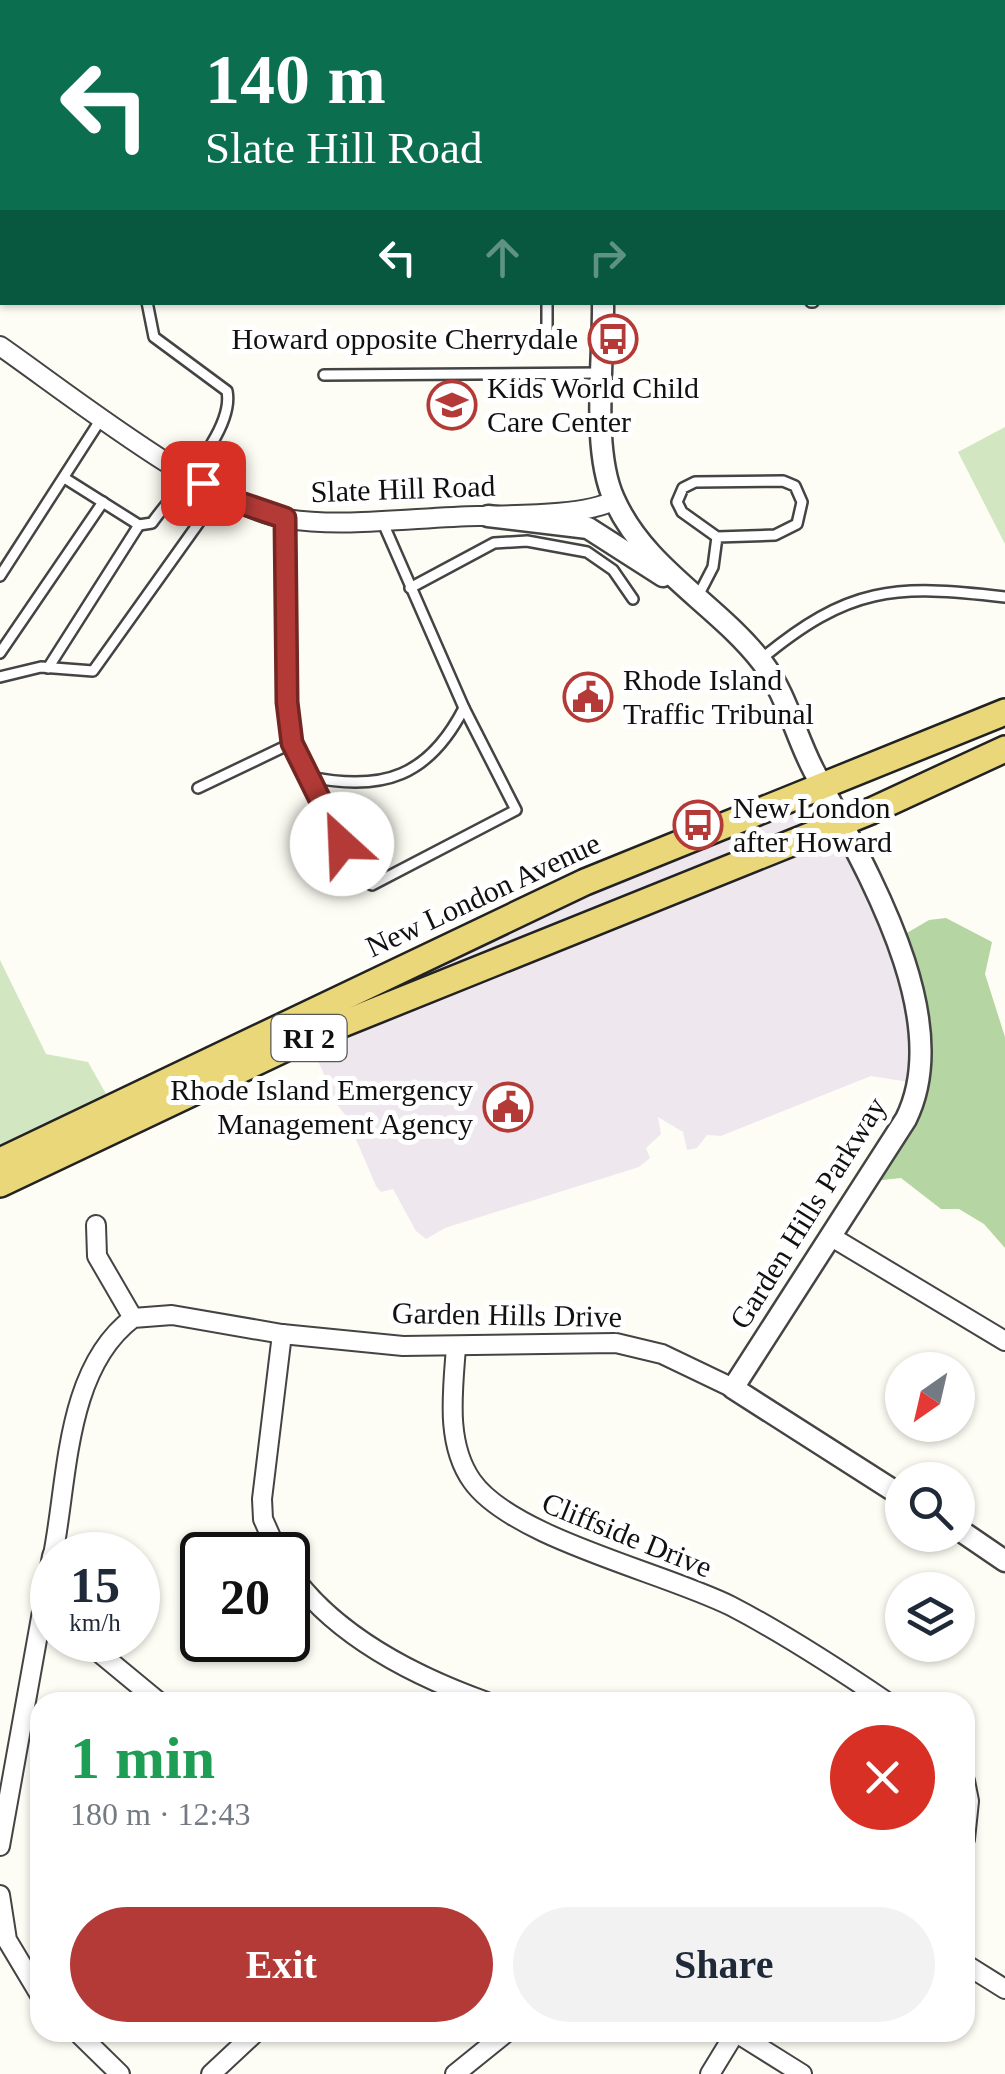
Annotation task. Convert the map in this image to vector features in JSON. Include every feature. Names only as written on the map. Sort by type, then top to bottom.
[{"type":"main road","name":"New London Avenue","points":[[0,1161],[585,882],[1005,712]]},
{"type":"main road","name":"New London Avenue","points":[[0,1184],[304,1040],[844,821],[1005,748]]},
{"type":"street","points":[[603,305],[604,456],[614,500]]},
{"type":"street","name":"Slate Hill Road","points":[[0,346],[188,474],[220,492],[285,518],[488,516],[594,507],[614,500]]},
{"type":"street","name":"Garden Hills Parkway","points":[[614,500],[638,540],[760,660],[781,693],[822,786],[844,821],[914,994],[923,1055],[906,1119],[734,1388]]},
{"type":"street","points":[[488,516],[588,528],[690,592]]},
{"type":"street","points":[[57,1532],[79,1404],[93,1368],[112,1338],[132,1318],[97,1256],[96,1225]]},
{"type":"street","points":[[830,1236],[1005,1340]]},
{"type":"street","name":"Garden Hills Drive","points":[[132,1318],[172,1316],[282,1334],[456,1346],[616,1343],[662,1354],[734,1388],[885,1485]]},
{"type":"street","points":[[268,1532],[262,1519],[262,1499],[282,1334]]},
{"type":"street","name":"Cliffside Drive","points":[[456,1346],[452,1388],[457,1447],[472,1481],[497,1508],[561,1539],[730,1606],[872,1692]]},
{"type":"street","points":[[975,1541],[1005,1560]]},
{"type":"street","points":[[310,1594],[376,1648],[461,1692]]},
{"type":"street","points":[[31,1692],[37,1662]]},
{"type":"street","points":[[111,1662],[147,1692]]},
{"type":"street","points":[[0,1846],[30,1697]]},
{"type":"street","points":[[0,1895],[7,1940],[30,1976]]},
{"type":"street","points":[[975,1970],[1005,1989]]},
{"type":"street","points":[[87,2042],[120,2074]]},
{"type":"street","points":[[211,2074],[245,2042]]},
{"type":"street","points":[[455,2074],[495,2042]]},
{"type":"street","points":[[710,2074],[730,2042]]},
{"type":"street","points":[[750,2042],[802,2074]]},
{"type":"lane","points":[[66,479],[139,525],[152,523],[220,432],[229,403],[227,391],[154,337],[148,305]]},
{"type":"lane","points":[[547,305],[547,330]]},
{"type":"lane","points":[[324,375],[604,373]]},
{"type":"lane","points":[[0,576],[103,417]]},
{"type":"lane","points":[[695,482],[783,482],[796,486],[802,502],[797,524],[774,535],[717,538],[682,512],[677,502],[683,488],[695,482]]},
{"type":"lane","points":[[0,676],[28,668],[94,671],[220,492]]},
{"type":"lane","points":[[0,654],[103,502]]},
{"type":"lane","points":[[285,518],[287,702],[292,743],[358,878],[372,885],[516,810],[464,708],[381,518]]},
{"type":"lane","points":[[48,668],[139,525]]},
{"type":"lane","points":[[690,592],[713,566],[717,538]]},
{"type":"lane","points":[[410,588],[494,543],[526,541],[587,552],[613,570],[632,598]]},
{"type":"lane","points":[[760,660],[813,619],[858,598],[906,589],[1005,597]]},
{"type":"lane","points":[[310,777],[340,783],[380,782],[400,775],[446,743],[464,708]]},
{"type":"lane","points":[[198,788],[292,743]]},
{"type":"shaded area","points":[[833,778],[919,1001],[915,1083],[871,1076],[721,1136],[707,1135],[697,1148],[687,1150],[683,1132],[658,1117],[661,1134],[646,1148],[650,1158],[639,1167],[445,1228],[426,1239],[416,1231],[393,1189],[381,1192],[376,1186],[346,1116],[328,1093],[324,1074],[296,1016]]},
{"type":"green space","points":[[1005,427],[1005,544],[958,452]]},
{"type":"green space","points":[[946,918],[992,942],[985,974],[1005,1037],[1005,1248],[984,1224],[959,1209],[941,1209],[901,1178],[864,1182],[910,1105],[920,1051],[895,940],[929,920]]},
{"type":"green space","points":[[0,960],[46,1054],[88,1062],[110,1101],[0,1156]]},
{"type":"place","name":"Howard opposite Cherrydale","points":[[613,339]]},
{"type":"place","name":"Kids World Child Care Center","points":[[452,405]]},
{"type":"place","name":"Rhode Island Traffic Tribunal","points":[[588,697]]},
{"type":"place","name":"New London after Howard","points":[[698,825]]},
{"type":"place","name":"Rhode Island Emergency Management Agency","points":[[508,1107]]},
{"type":"route","points":[[203,483],[238,502],[285,518],[287,702],[292,743],[342,844]]}]
